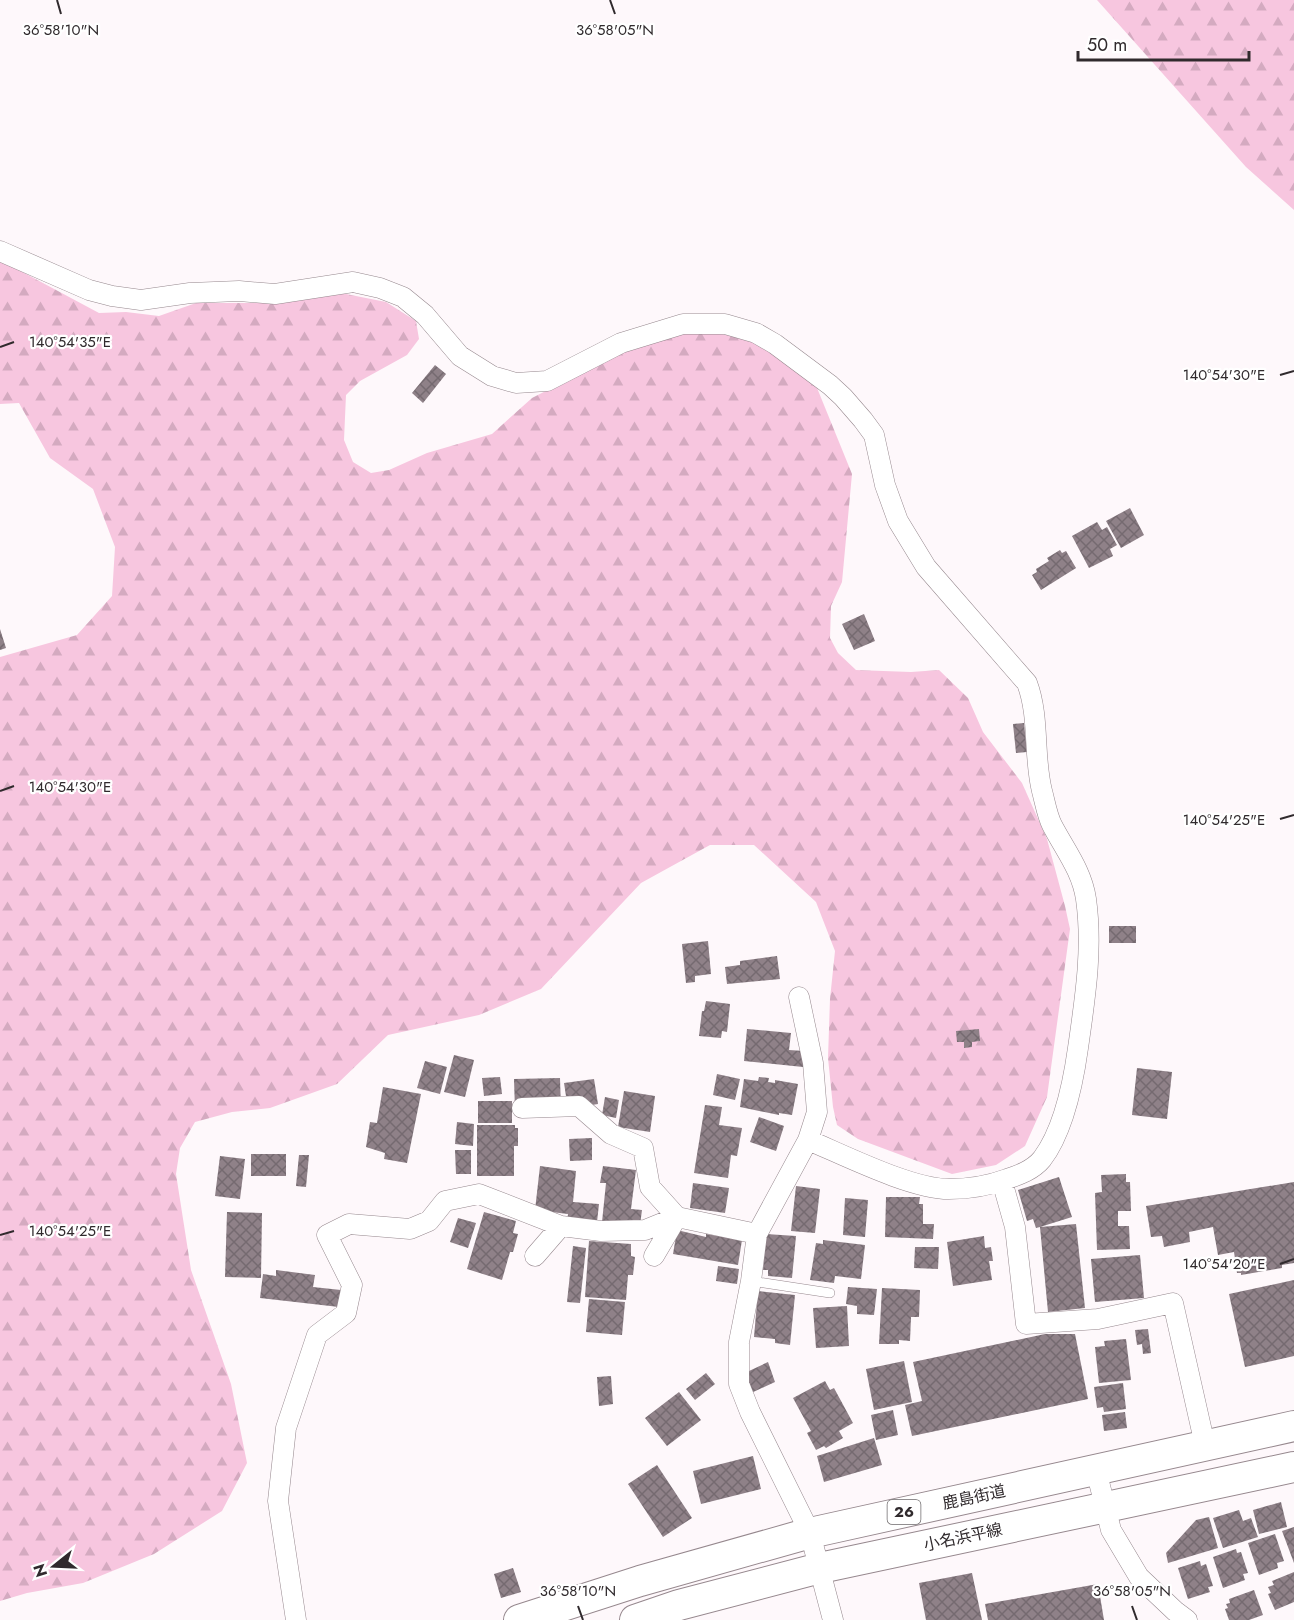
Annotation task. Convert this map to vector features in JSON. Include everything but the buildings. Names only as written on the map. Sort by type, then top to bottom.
[{"type":"main road","name":"鹿島街道","points":[[519,1620],[640,1581],[810,1533],[1294,1426]]},
{"type":"main road","name":"小名浜平線","points":[[648,1618],[679,1605],[820,1568],[1294,1467]]},
{"type":"street","points":[[0,251],[89,290],[141,300],[190,293],[239,291],[275,294],[353,282],[380,288],[403,297],[425,315],[460,356],[492,376],[516,383],[547,381],[621,343],[683,324],[725,324],[756,333],[775,344],[843,397],[874,435],[885,485],[898,521],[926,567],[1027,683],[1034,701],[1041,784],[1051,823],[1080,875],[1086,898],[1089,926],[1088,976],[1073,1082],[1055,1137],[1041,1161],[1024,1173],[975,1187],[947,1190],[889,1173],[808,1140]]},
{"type":"street","points":[[799,997],[813,1062],[817,1112],[808,1140],[757,1234],[740,1342],[739,1384],[750,1412],[810,1533],[833,1620]]},
{"type":"street","points":[[522,1108],[579,1106],[611,1134],[643,1148],[650,1187],[677,1217]]},
{"type":"street","points":[[1002,1181],[1015,1227],[1026,1324],[1098,1319],[1173,1303],[1205,1445]]},
{"type":"street","points":[[297,1620],[278,1501],[286,1428],[317,1335],[346,1313],[352,1285],[327,1235],[349,1224],[410,1229],[429,1221],[445,1202],[479,1194],[561,1226],[601,1231],[645,1230],[677,1217],[757,1234]]},
{"type":"street","points":[[654,1256],[677,1217]]},
{"type":"street","points":[[535,1256],[561,1226]]},
{"type":"street","points":[[1096,1470],[1111,1530],[1139,1577],[1187,1620]]},
{"type":"street","points":[[640,1581],[648,1618]]},
{"type":"lane","points":[[751,1281],[830,1293]]},
{"type":"green space","points":[[1097,0],[1294,0],[1294,210],[1246,167]]},
{"type":"green space","points":[[0,260],[99,313],[126,312],[159,316],[196,303],[252,303],[341,293],[386,302],[416,321],[419,339],[407,355],[360,381],[346,395],[344,440],[353,462],[371,473],[389,470],[427,453],[492,434],[532,398],[626,350],[691,332],[747,336],[813,378],[852,474],[842,582],[831,606],[830,638],[838,653],[856,670],[911,672],[939,670],[968,698],[983,732],[1022,783],[1047,839],[1070,929],[1047,1097],[1025,1146],[996,1165],[952,1174],[858,1139],[837,1125],[828,1058],[830,999],[835,951],[816,902],[754,845],[710,845],[641,883],[541,989],[479,1015],[388,1035],[337,1084],[270,1108],[232,1112],[195,1122],[180,1148],[176,1174],[191,1270],[231,1384],[247,1463],[222,1511],[154,1554],[83,1583],[27,1593],[0,1601],[0,657],[77,635],[112,596],[115,547],[93,489],[50,458],[19,403],[0,404]]}]
